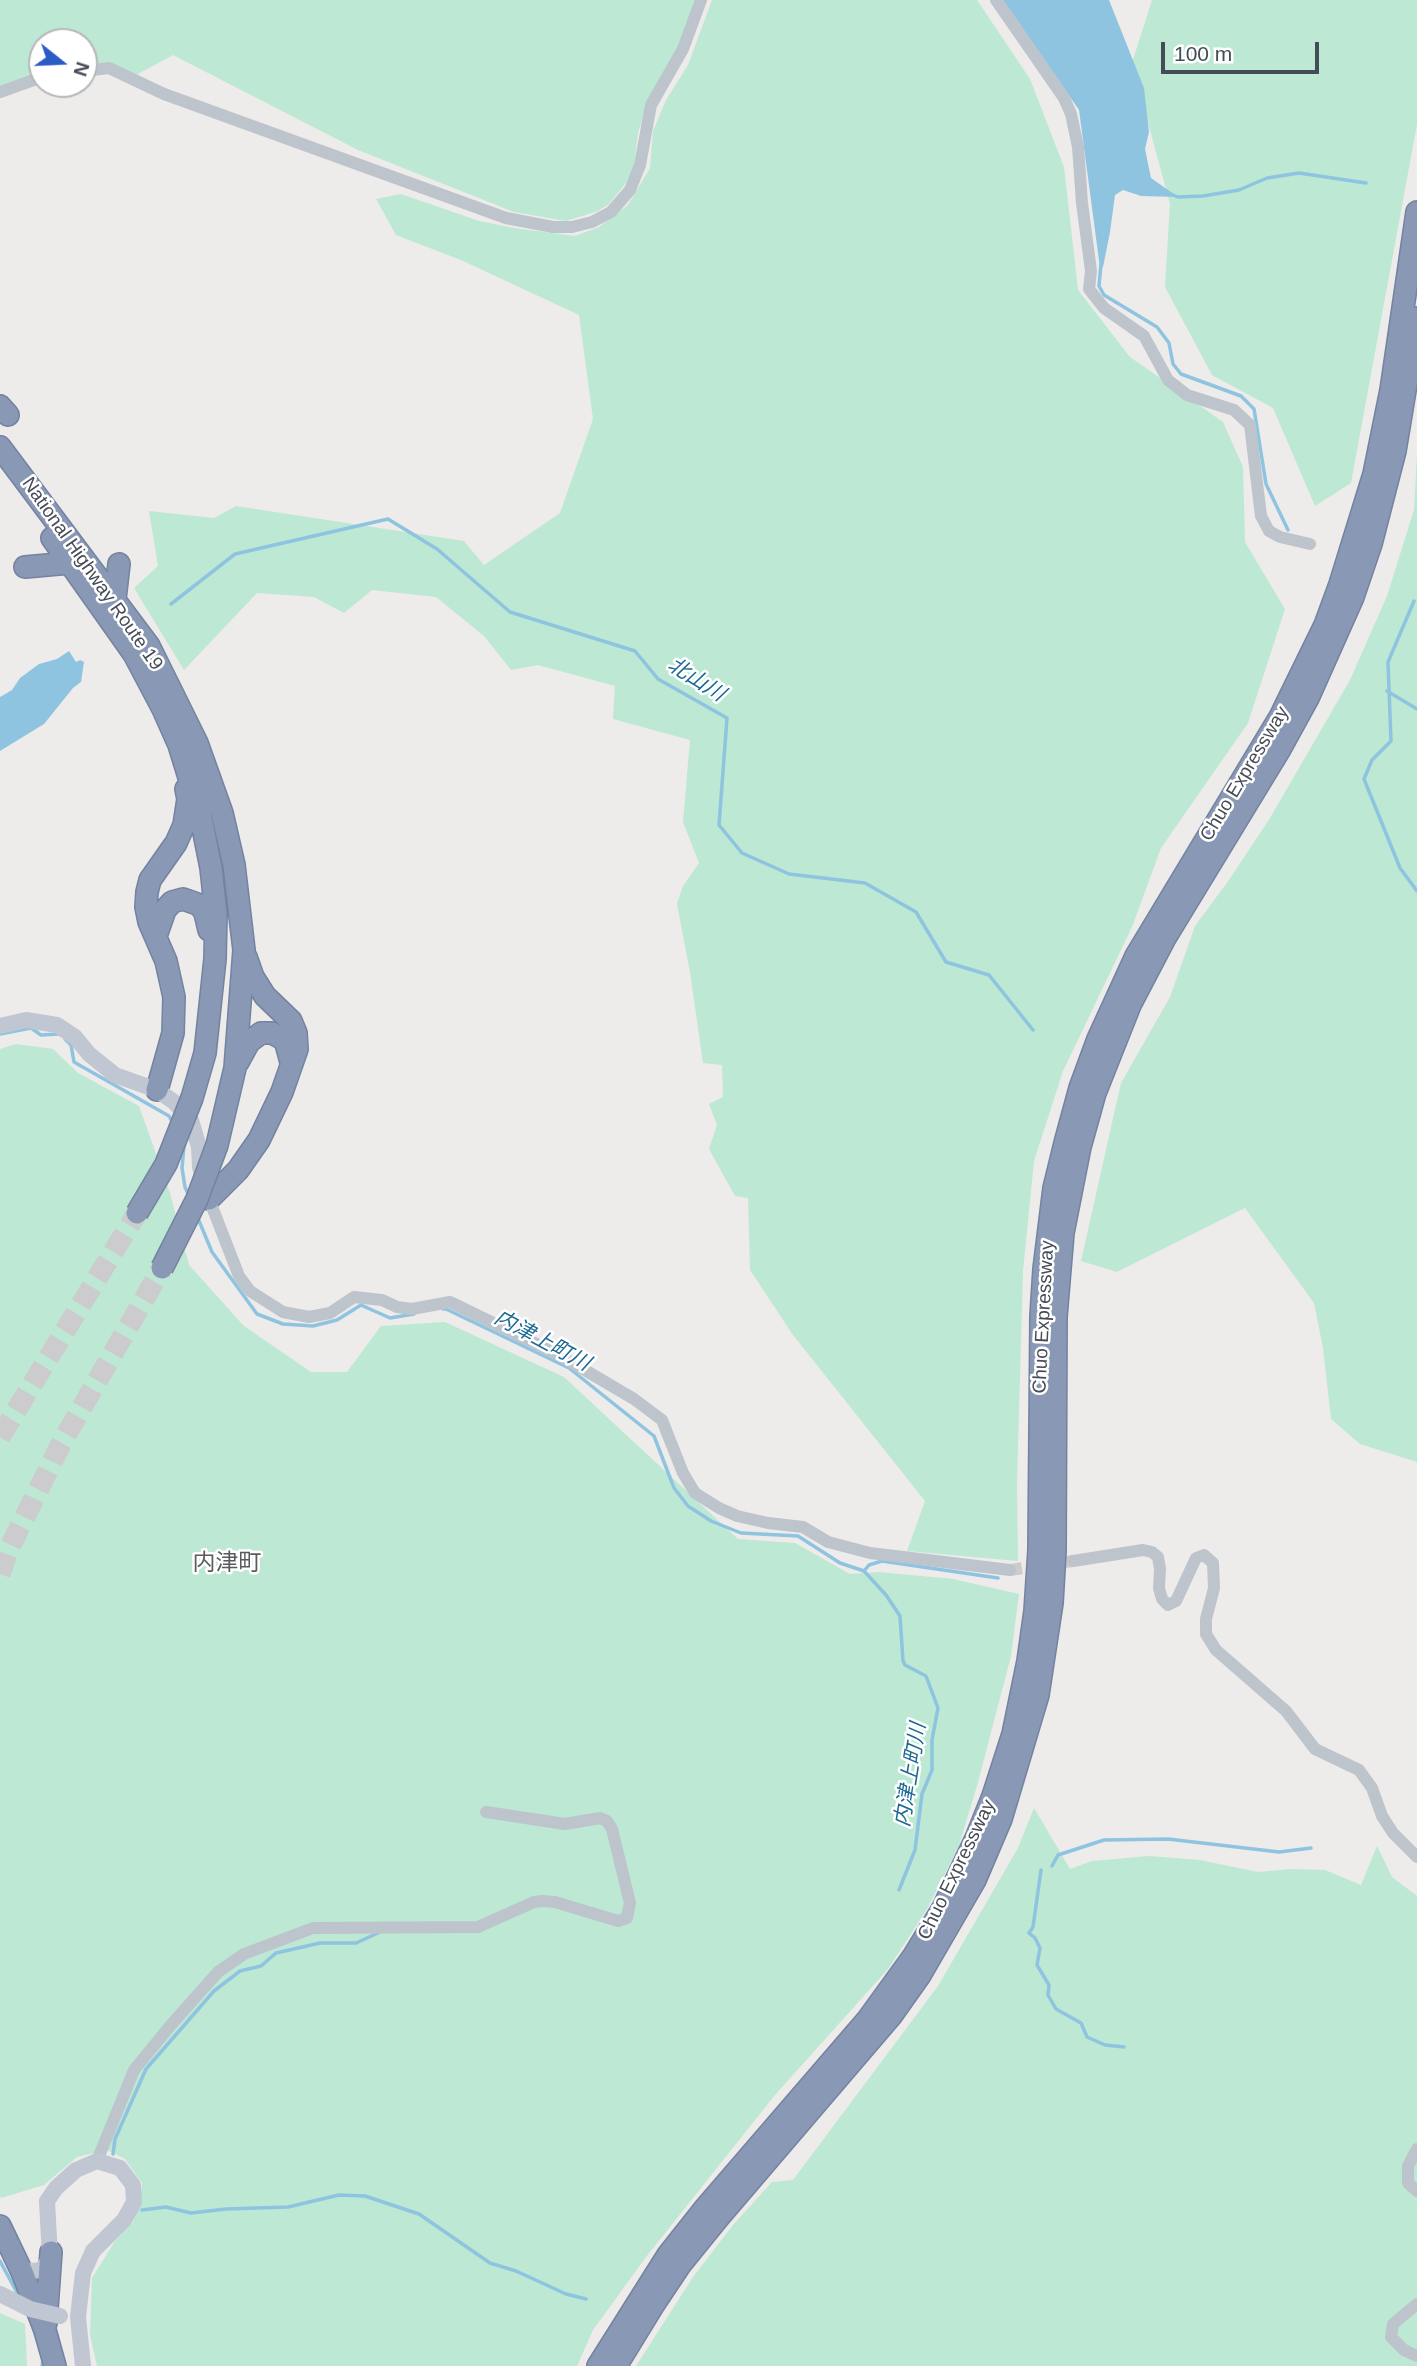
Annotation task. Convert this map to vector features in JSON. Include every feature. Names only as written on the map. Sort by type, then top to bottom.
[{"type":"highway","name":"Chuo Expressway","points":[[598,2366],[668,2255],[706,2207],[868,2020],[913,1958],[943,1908],[993,1796],[1013,1734],[1035,1611],[1039,1550],[1041,1316],[1044,1269],[1054,1188],[1065,1143],[1080,1088],[1098,1039],[1136,956],[1280,717],[1319,638],[1336,594],[1374,474],[1391,390],[1417,212]]},
{"type":"highway","name":"Chuo Expressway","points":[[616,2366],[680,2265],[891,2016],[920,1975],[975,1880],[1001,1819],[1038,1695],[1049,1627],[1055,1550],[1057,1306],[1063,1233],[1080,1147],[1095,1093],[1130,1005],[1165,939],[1308,698],[1353,597],[1371,544],[1395,451],[1417,318]]},
{"type":"highway","name":"National Highway Route 19","points":[[0,446],[149,646],[197,743],[222,813],[234,865],[244,950],[235,1068],[217,1145],[197,1199],[162,1268]]},
{"type":"highway","name":"National Highway Route 19","points":[[0,468],[134,654],[179,746],[200,813],[211,868],[216,914],[215,959],[205,1053],[192,1098],[166,1164],[137,1213]]},
{"type":"highway","points":[[25,567],[71,563]]},
{"type":"highway","points":[[115,599],[119,564]]},
{"type":"highway","points":[[157,1090],[173,1033],[174,1005],[172,978],[149,922],[146,907],[150,880],[176,843],[184,825],[188,799],[179,746]]},
{"type":"highway","points":[[156,936],[159,920],[172,902],[191,900],[200,905],[205,913],[215,959]]},
{"type":"highway","points":[[209,1199],[238,1170],[260,1140],[292,1067],[297,1049],[296,1033],[291,1021],[265,996],[244,950]]},
{"type":"highway","points":[[235,1068],[249,1042],[261,1033],[272,1033],[285,1040],[292,1067]]},
{"type":"highway","points":[[0,2227],[22,2272],[53,2323]]},
{"type":"highway","points":[[51,2252],[55,2366]]},
{"type":"main road","points":[[0,1026],[26,1020],[57,1025],[75,1037],[89,1054],[115,1075],[157,1090],[174,1102],[191,1120],[209,1199]]},
{"type":"main road","points":[[22,2272],[42,2270],[51,2252],[46,2226],[47,2201],[56,2188],[76,2170],[97,2161],[120,2168],[133,2185],[134,2202],[124,2220],[93,2251],[83,2273],[78,2317],[83,2366]]},
{"type":"main road","points":[[0,2294],[53,2323],[78,2317]]},
{"type":"street","points":[[98,69],[109,68],[164,93],[506,218],[553,227],[572,227],[592,222],[611,212],[630,190],[640,165],[651,105],[683,50],[701,0]]},
{"type":"street","points":[[996,0],[1064,98],[1071,114],[1078,147],[1091,271],[1089,289],[1104,307],[1143,336],[1168,380],[1187,395],[1234,410],[1250,425],[1261,516],[1269,531],[1280,537],[1310,544]]},
{"type":"street","points":[[0,92],[28,82]]},
{"type":"street","points":[[209,1199],[239,1276],[250,1291],[283,1312],[309,1317],[330,1313],[354,1297],[382,1300],[397,1307],[412,1309],[450,1302],[561,1356],[634,1399],[662,1420],[683,1473],[695,1493],[719,1508],[748,1519],[803,1527],[828,1542],[870,1553],[1010,1570]]},
{"type":"street","points":[[1073,1561],[1143,1550],[1152,1552],[1158,1557],[1159,1588],[1162,1599],[1168,1605],[1176,1601],[1196,1558],[1205,1555],[1213,1563],[1214,1588],[1206,1634],[1216,1650],[1286,1711],[1315,1749],[1359,1770],[1372,1788],[1387,1825],[1417,1857]]},
{"type":"street","points":[[97,2161],[135,2070],[218,1972],[244,1954],[313,1928],[478,1927],[534,1902],[555,1902],[618,1921],[627,1918],[630,1903],[612,1829],[607,1821],[600,1818],[565,1824],[486,1812]]},
{"type":"street","points":[[1417,2149],[1408,2166],[1408,2183],[1417,2190]]},
{"type":"street","points":[[1417,2304],[1393,2324],[1391,2337],[1404,2350],[1417,2356]]},
{"type":"green space","points":[[0,0],[696,0],[675,55],[646,107],[638,133],[634,166],[626,183],[609,204],[598,211],[566,221],[514,212],[358,150],[173,55],[136,75],[98,65],[98,28],[28,28],[28,76],[0,86]]},
{"type":"green space","points":[[712,0],[977,0],[1030,79],[1064,167],[1078,290],[1130,357],[1223,422],[1243,467],[1245,542],[1285,609],[1248,723],[1161,848],[1132,927],[1063,1071],[1034,1161],[1023,1271],[1017,1482],[1018,1561],[907,1551],[925,1501],[793,1335],[750,1270],[748,1198],[735,1196],[709,1149],[717,1125],[709,1104],[723,1097],[722,1065],[703,1063],[677,904],[683,886],[699,863],[683,822],[690,740],[613,719],[615,686],[538,665],[511,670],[484,636],[436,597],[372,590],[344,613],[314,597],[257,593],[184,670],[134,588],[158,566],[149,511],[214,518],[236,506],[464,541],[484,565],[560,513],[593,419],[579,315],[461,260],[396,235],[376,199],[401,194],[479,221],[575,236],[599,227],[628,205],[650,168],[653,131],[666,100],[688,65]]},
{"type":"green space","points":[[1152,0],[1417,0],[1417,124],[1351,483],[1315,506],[1273,408],[1212,375],[1165,287],[1170,204],[1132,63]]},
{"type":"green space","points":[[1417,455],[1417,1462],[1360,1444],[1331,1419],[1323,1348],[1314,1303],[1245,1208],[1117,1272],[1081,1261],[1121,1083],[1170,997],[1195,926],[1270,818],[1350,680],[1387,596],[1414,510]]},
{"type":"green space","points":[[16,1044],[53,1049],[78,1073],[139,1106],[170,1193],[189,1265],[244,1326],[311,1372],[347,1372],[381,1326],[445,1322],[564,1377],[738,1539],[795,1543],[850,1574],[879,1572],[953,1579],[1019,1594],[1011,1656],[977,1786],[958,1848],[927,1909],[888,1969],[775,2095],[646,2257],[593,2330],[577,2366],[97,2366],[90,2335],[92,2278],[115,2241],[133,2222],[140,2202],[142,2183],[125,2159],[107,2150],[77,2157],[44,2185],[1,2198],[0,2196],[0,1049]]},
{"type":"green space","points":[[1034,1808],[1070,1869],[1092,1861],[1149,1856],[1200,1860],[1258,1872],[1325,1870],[1361,1885],[1377,1846],[1392,1877],[1417,1896],[1417,2366],[636,2366],[693,2277],[733,2225],[772,2182],[793,2180],[938,1986],[1018,1848]]},
{"type":"green space","points":[[0,2313],[25,2324],[27,2366],[0,2366]]},
{"type":"water","points":[[1003,0],[1109,0],[1144,88],[1149,132],[1145,149],[1151,178],[1178,197],[1141,196],[1123,190],[1115,195],[1103,267],[1100,268],[1079,110]]},
{"type":"water","points":[[69,651],[76,662],[84,662],[81,682],[44,724],[0,751],[0,697],[12,690],[20,678],[39,664],[57,659]]},
{"type":"waterway","points":[[1173,195],[1203,196],[1239,190],[1267,178],[1299,173],[1366,183]]},
{"type":"waterway","points":[[1101,264],[1099,286],[1104,295],[1157,327],[1169,343],[1173,364],[1181,374],[1241,396],[1254,409],[1266,484],[1288,530]]},
{"type":"waterway","name":"北山川","points":[[171,604],[235,554],[388,519],[437,549],[510,612],[635,651],[658,679],[727,718],[719,825],[742,853],[789,874],[865,883],[916,912],[946,962],[989,975],[1033,1030]]},
{"type":"waterway","points":[[1414,601],[1388,662],[1391,741],[1372,760],[1364,779],[1400,868],[1417,891]]},
{"type":"waterway","points":[[1387,691],[1417,709]]},
{"type":"waterway","name":"内津上町川","points":[[0,1034],[31,1028],[41,1035],[59,1034]]},
{"type":"waterway","name":"内津上町川","points":[[65,1039],[71,1045],[74,1062],[169,1116],[173,1123]]},
{"type":"waterway","name":"内津上町川","points":[[184,1146],[182,1168],[189,1196]]},
{"type":"waterway","name":"内津上町川","points":[[197,1216],[212,1252],[257,1314],[283,1324],[313,1326],[337,1320],[361,1305],[390,1318],[414,1314]]},
{"type":"waterway","name":"内津上町川","points":[[443,1309],[569,1368],[654,1436],[674,1488],[688,1506],[711,1521],[741,1533],[798,1536],[840,1563],[864,1571],[886,1595],[900,1616],[903,1661],[905,1665],[926,1676],[938,1708],[932,1740],[932,1770],[922,1794],[915,1850],[899,1890]]},
{"type":"waterway","points":[[864,1571],[869,1565],[882,1561],[998,1578]]},
{"type":"waterway","points":[[1052,1866],[1058,1855],[1104,1840],[1168,1839],[1279,1852],[1311,1848]]},
{"type":"waterway","points":[[1041,1870],[1033,1927],[1029,1933],[1040,1948],[1037,1965],[1049,1985],[1048,1995],[1056,2009],[1081,2023],[1087,2037],[1105,2045],[1124,2047]]},
{"type":"waterway","points":[[113,2154],[115,2139],[146,2069],[214,1991],[240,1971],[261,1966],[276,1953],[320,1943],[356,1943],[378,1933]]},
{"type":"waterway","points":[[142,2210],[166,2207],[191,2213],[288,2207],[339,2195],[365,2196],[419,2214],[490,2263],[516,2271],[566,2294],[586,2299]]},
{"type":"waterway","points":[[0,2261],[20,2298]]},
{"type":"waterway","points":[[32,2324],[43,2360],[42,2366]]},
{"type":"tunnel","points":[[0,1437],[137,1213]]},
{"type":"tunnel","points":[[0,1574],[8,1551],[61,1444],[162,1268]]},
{"type":"tunnel","points":[[1010,1570],[1073,1561]]},
{"type":"district","name":"内津町","points":[[227,1564]]}]
